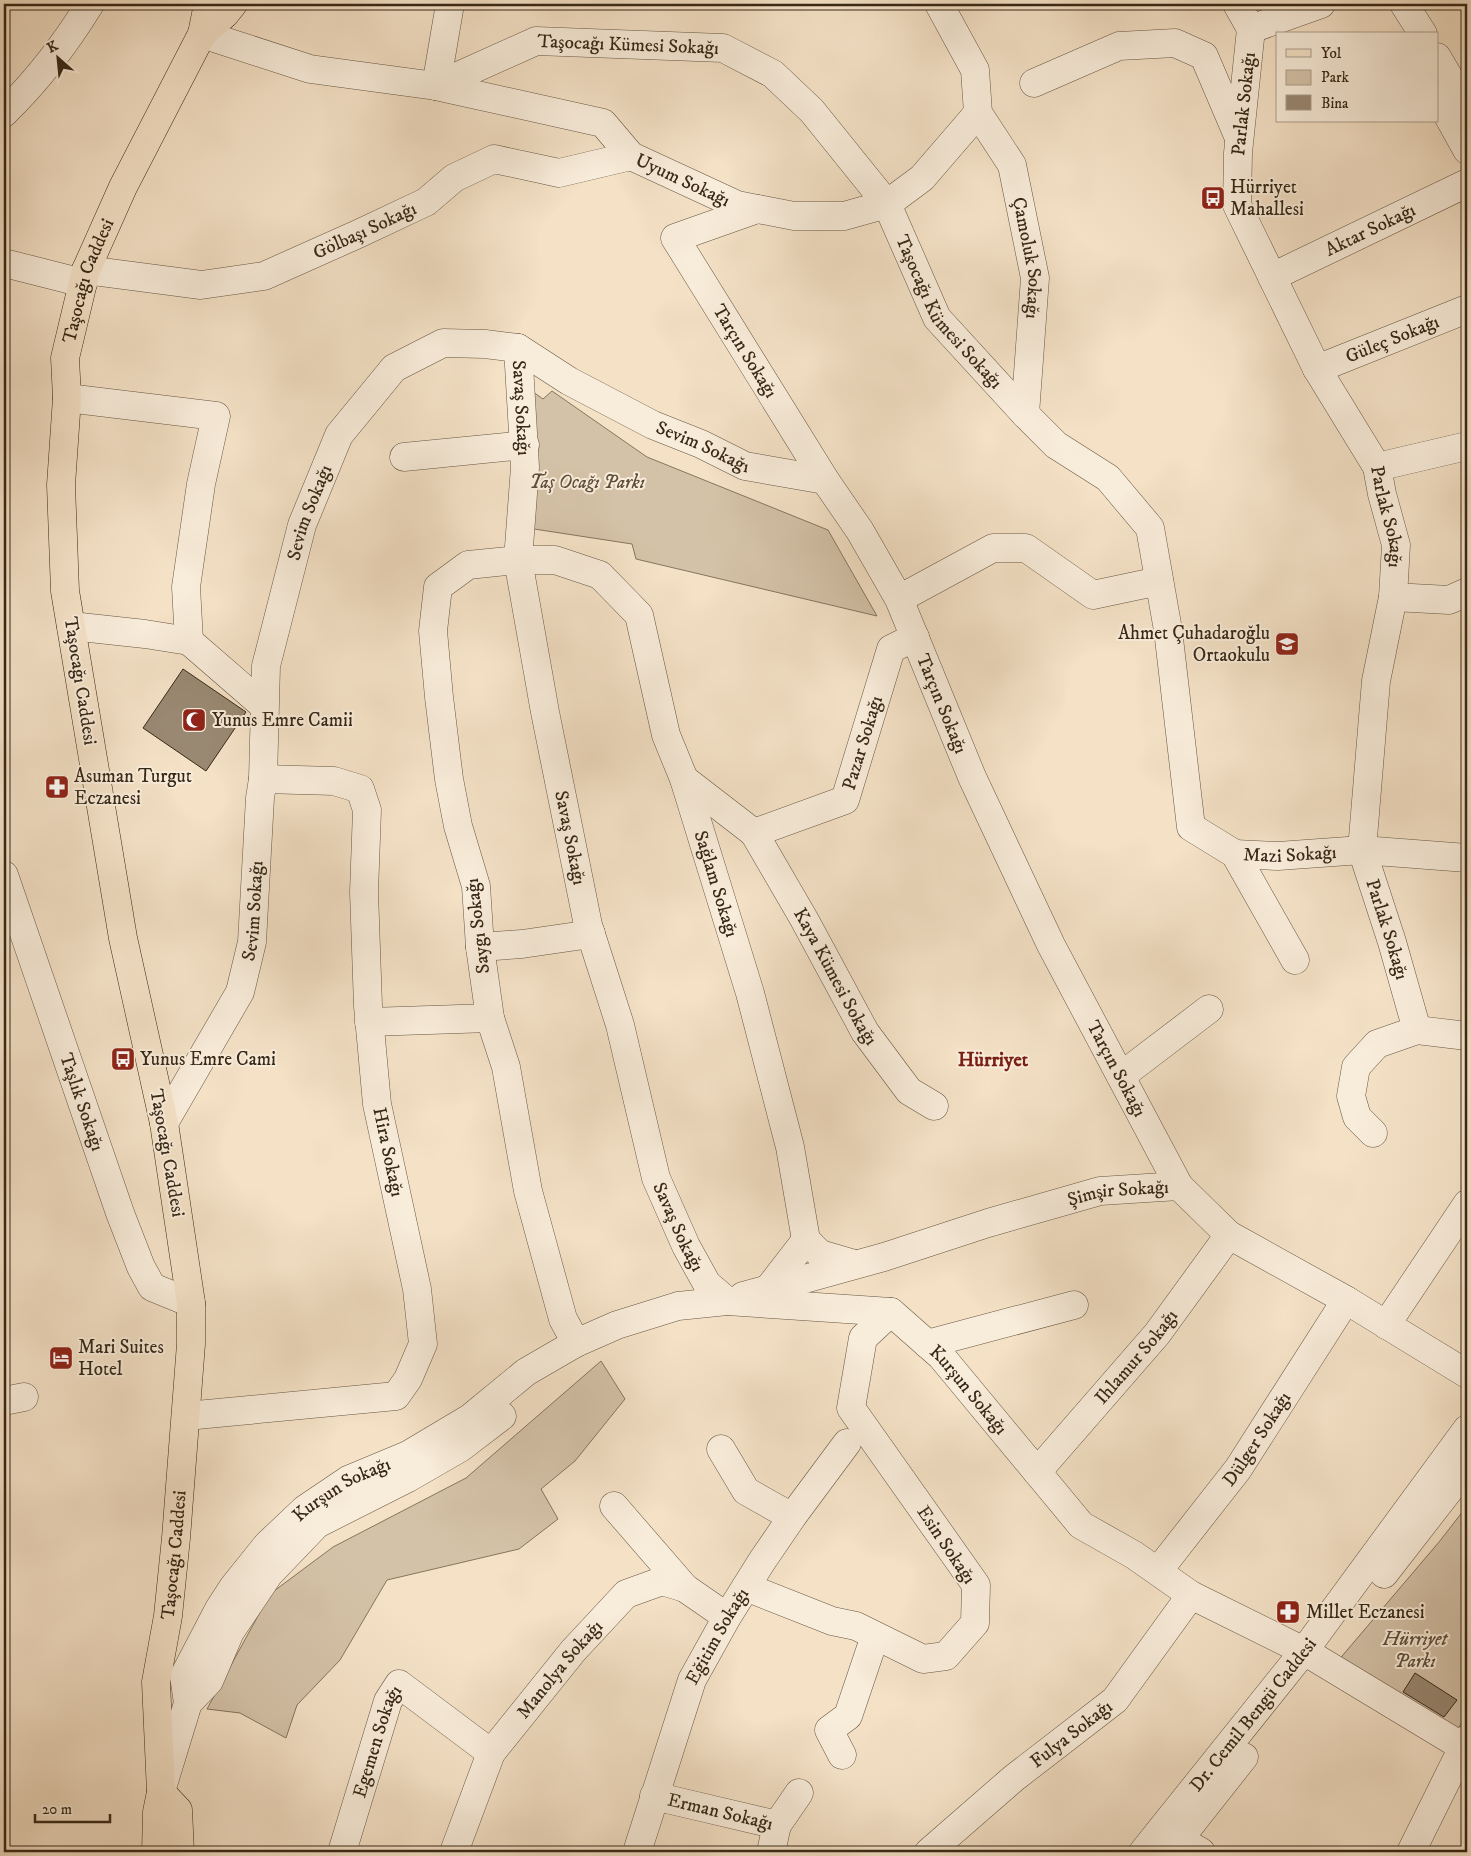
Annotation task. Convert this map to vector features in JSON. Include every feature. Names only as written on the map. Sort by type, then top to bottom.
[{"type":"main road","points":[[202,34],[208,4]]},
{"type":"main road","points":[[202,34],[225,14],[233,4]]},
{"type":"main road","name":"Taşocağı Caddesi","points":[[156,1852],[157,1812],[161,1792],[156,1682],[168,1616],[186,1416],[191,1344],[191,1303],[164,1123],[123,938],[65,591],[61,485],[67,398],[65,358],[85,277],[123,187],[202,34]]},
{"type":"main road","points":[[161,1792],[178,1810],[180,1852]]},
{"type":"street","points":[[4,113],[26,91],[76,27],[90,4]]},
{"type":"street","points":[[202,34],[310,69],[436,86],[450,4]]},
{"type":"street","points":[[887,204],[922,178],[978,113],[975,70],[939,4]]},
{"type":"street","points":[[1237,4],[1251,29],[1321,4]]},
{"type":"street","points":[[1385,4],[1386,10],[1399,32]]},
{"type":"street","points":[[1404,4],[1422,32]]},
{"type":"street","name":"Parlak Sokağı","points":[[1251,29],[1238,153],[1237,205],[1317,369],[1377,467],[1382,494],[1396,545],[1393,598],[1376,681],[1362,850],[1392,942],[1417,1030]]},
{"type":"street","name":"Taşocağı Kümesi Sokağı","points":[[436,86],[536,41],[723,48],[773,74],[812,111],[887,204],[938,318],[1025,414],[1056,445],[1108,478],[1150,528],[1168,630],[1191,827],[1234,854]]},
{"type":"street","points":[[1034,84],[1119,46],[1175,43],[1204,56],[1240,142]]},
{"type":"street","points":[[1438,59],[1458,96],[1467,150]]},
{"type":"street","name":"Uyum Sokağı","points":[[436,86],[603,123],[631,156],[737,205],[794,216],[844,216],[887,204]]},
{"type":"street","name":"Çamoluk Sokağı","points":[[978,113],[1012,165],[1035,278],[1025,414]]},
{"type":"street","name":"Gölbaşı Sokağı","points":[[4,263],[85,277],[201,285],[264,276],[426,202],[454,178],[494,159],[559,173],[631,156]]},
{"type":"street","name":"Aktar Sokağı","points":[[1272,277],[1467,183]]},
{"type":"street","name":"Tarçın Sokağı","points":[[757,209],[675,238],[825,480],[860,531],[899,600],[976,786],[1051,945],[1179,1186]]},
{"type":"street","name":"Güleç Sokağı","points":[[1317,369],[1467,310]]},
{"type":"street","name":"Sevim Sokağı","points":[[164,1123],[240,992],[252,942],[262,779],[266,666],[302,526],[339,435],[394,368],[442,343],[485,344],[518,348],[569,381],[653,425],[700,444],[745,466],[825,480]]},
{"type":"street","name":"Savaş Sokağı","points":[[518,348],[524,445],[518,560],[545,712],[591,934],[620,1025],[656,1178],[698,1269],[707,1284],[727,1301]]},
{"type":"street","points":[[67,398],[216,416],[201,484],[186,587],[189,641]]},
{"type":"street","points":[[404,457],[524,445]]},
{"type":"street","points":[[1377,467],[1467,446]]},
{"type":"street","points":[[899,600],[993,548],[1026,548],[1094,595],[1159,581]]},
{"type":"street","name":"Sağlam Sokağı","points":[[518,560],[555,560],[600,575],[639,615],[666,735],[684,779],[750,992],[790,1147],[806,1240]]},
{"type":"street","name":"Saygı Sokağı","points":[[518,560],[468,565],[438,587],[433,631],[449,779],[458,826],[476,886],[480,947],[490,1018],[506,1067],[528,1191],[563,1319],[576,1343]]},
{"type":"street","points":[[1393,598],[1450,600],[1467,592]]},
{"type":"street","points":[[71,626],[189,641],[264,706]]},
{"type":"street","name":"Pazar Sokağı","points":[[754,833],[845,800],[891,649],[915,637]]},
{"type":"street","name":"Hira Sokağı","points":[[186,1416],[396,1396],[408,1379],[423,1344],[418,1298],[376,1104],[369,1022],[364,892],[367,810],[360,789],[334,780],[262,779]]},
{"type":"street","points":[[684,779],[754,833]]},
{"type":"street","name":"Kaya Kümesi Sokağı","points":[[754,833],[804,919],[865,1032],[909,1091],[934,1106]]},
{"type":"street","name":"Mazi Sokağı","points":[[1234,854],[1278,856],[1362,850],[1467,858]]},
{"type":"street","name":"Mazi Sokağı","points":[[1234,854],[1295,960]]},
{"type":"street","name":"Taşlık Sokağı","points":[[4,875],[120,1213],[141,1267],[152,1287],[191,1303]]},
{"type":"street","points":[[480,947],[522,944],[591,934]]},
{"type":"street","points":[[1121,1076],[1208,1009]]},
{"type":"street","points":[[369,1022],[490,1018]]},
{"type":"street","points":[[1373,1133],[1357,1117],[1351,1096],[1356,1067],[1377,1044],[1417,1030],[1467,1036]]},
{"type":"street","name":"Şimşir Sokağı","points":[[727,1301],[1100,1191],[1179,1186],[1229,1235],[1346,1300],[1467,1374]]},
{"type":"street","points":[[1386,1325],[1467,1204]]},
{"type":"street","name":"Ihlamur Sokağı","points":[[1037,1472],[1157,1334],[1229,1235]]},
{"type":"street","points":[[769,1288],[806,1240],[820,1254],[854,1264]]},
{"type":"street","name":"Dülger Sokağı","points":[[1158,1571],[1238,1469],[1346,1300]]},
{"type":"street","name":"Kurşun Sokağı","points":[[161,1792],[188,1703],[184,1676],[219,1609],[234,1586],[267,1545],[305,1508],[348,1480],[408,1455],[470,1418],[526,1372],[576,1343],[617,1325],[678,1306],[727,1301],[891,1312],[941,1356],[1081,1525],[1134,1555],[1191,1594],[1311,1655],[1461,1750]]},
{"type":"street","points":[[927,1344],[1074,1306]]},
{"type":"street","name":"Esin Sokağı","points":[[746,1587],[832,1621],[856,1626],[923,1659],[946,1656],[975,1623],[976,1585],[851,1408],[863,1338],[891,1312]]},
{"type":"street","name":"Dr. Cemil Bengü Caddesi","points":[[1143,1852],[1178,1843],[1467,1429]]},
{"type":"street","name":"Eğitim Sokağı","points":[[637,1852],[692,1680],[746,1587],[792,1517],[847,1443]]},
{"type":"street","points":[[721,1449],[746,1491],[792,1517]]},
{"type":"street","name":"Dr. Cemil Bengü Caddesi","points":[[1311,1655],[1467,1467]]},
{"type":"street","points":[[614,1506],[685,1588]]},
{"type":"street","name":"Manolya Sokağı","points":[[454,1852],[491,1752],[573,1651],[626,1594],[662,1580],[685,1588],[727,1617]]},
{"type":"street","name":"Fulya Sokağı","points":[[939,1849],[1014,1778],[1116,1700],[1191,1594]]},
{"type":"street","points":[[842,1755],[830,1730],[848,1716],[875,1636]]},
{"type":"street","name":"Egemen Sokağı","points":[[342,1852],[388,1701],[399,1684],[491,1752]]},
{"type":"street","points":[[1411,1852],[1461,1750]]},
{"type":"street","name":"Erman Sokağı","points":[[654,1796],[777,1825],[799,1793]]},
{"type":"street","points":[[771,1852],[777,1825]]},
{"type":"green space","name":"Taş Ocağı Parkı","points":[[526,387],[543,399],[552,391],[647,457],[828,530],[877,616],[636,559],[632,544],[534,529]]},
{"type":"green space","points":[[601,1361],[625,1399],[575,1461],[541,1489],[558,1519],[519,1549],[387,1580],[340,1660],[297,1705],[286,1738],[240,1713],[207,1709],[270,1594],[333,1547],[466,1478]]},
{"type":"green space","name":"Hürriyet Parkı","points":[[1467,1506],[1467,1712],[1454,1737],[1337,1662],[1439,1542]]},
{"type":"building","name":"Yunus Emre Camii","points":[[183,669],[246,712],[206,771],[143,728]]},
{"type":"building","points":[[1415,1673],[1457,1700],[1444,1717],[1403,1692]]},
{"type":"place","name":"Hürriyet Mahallesi","points":[[1213,198]]},
{"type":"place","name":"Ahmet Çuhadaroğlu Ortaokulu","points":[[1287,644]]},
{"type":"place","name":"Yunus Emre Camii","points":[[194,720]]},
{"type":"place","name":"Asuman Turgut Eczanesi","points":[[57,787]]},
{"type":"place","name":"Yunus Emre Cami","points":[[123,1059]]},
{"type":"place","name":"Mari Suites Hotel","points":[[61,1358]]},
{"type":"place","name":"Millet Eczanesi","points":[[1288,1612]]},
{"type":"district","name":"Hürriyet","points":[[993,1060]]}]
